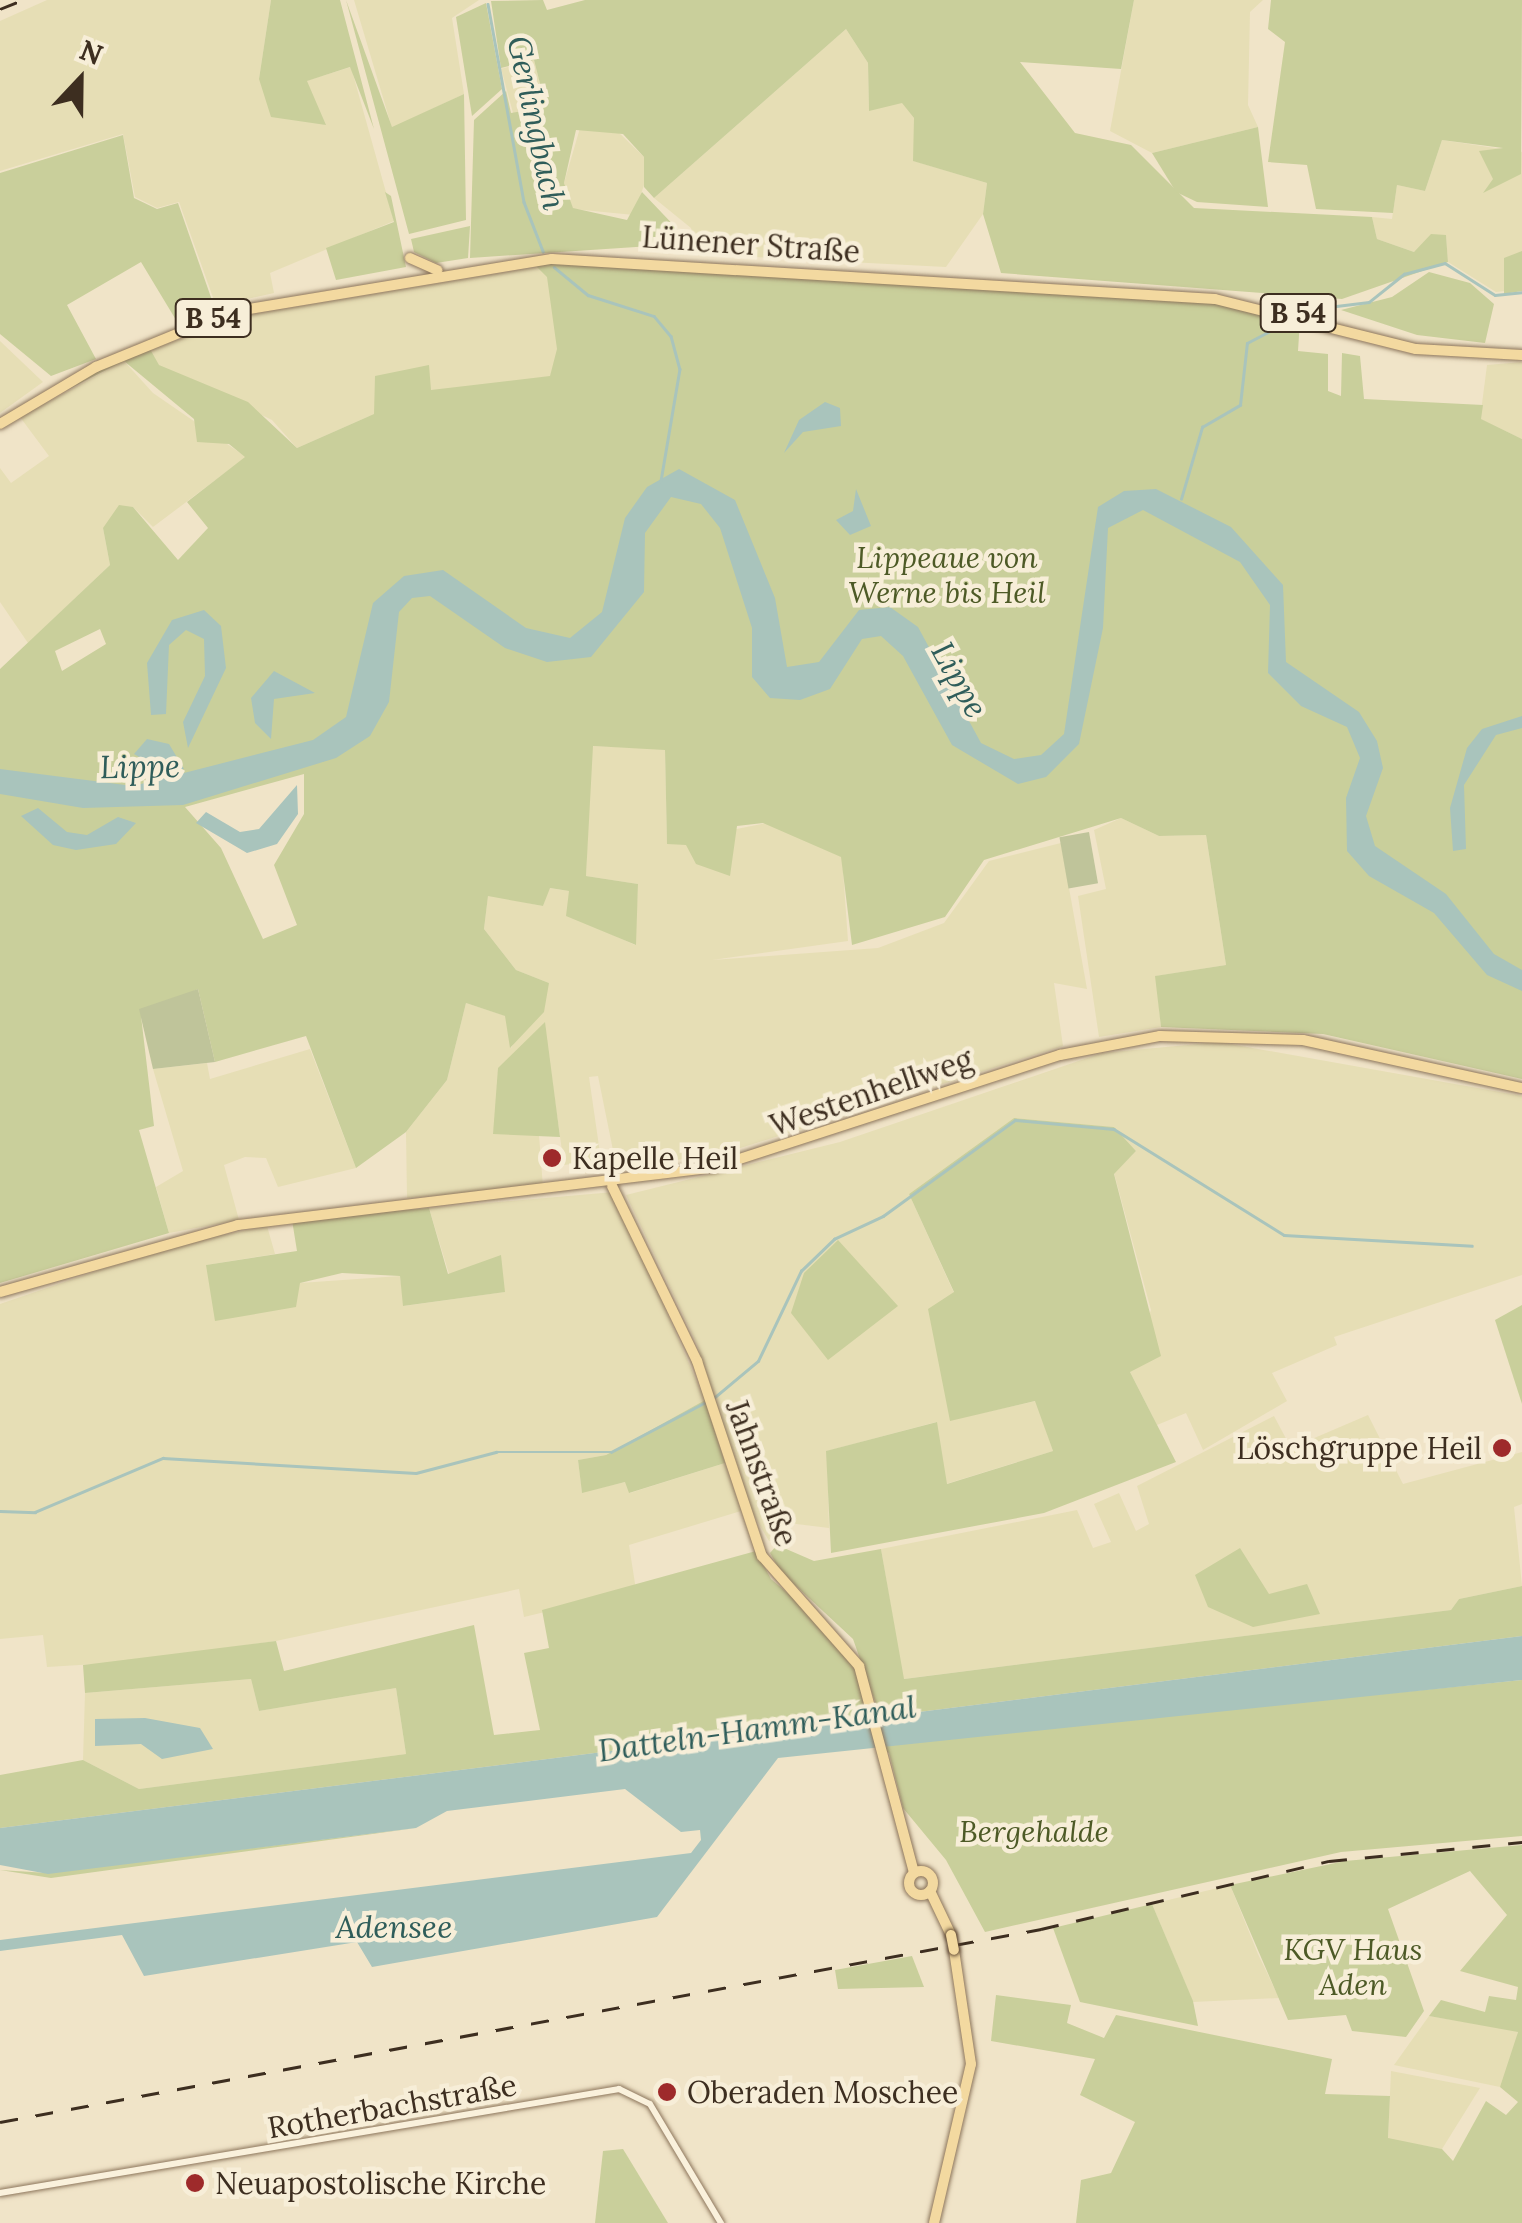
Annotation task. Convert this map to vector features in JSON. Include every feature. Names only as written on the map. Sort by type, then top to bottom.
[{"type":"main road","points":[[410,258],[443,272]]},
{"type":"main road","name":"Lünener Straße","points":[[0,424],[96,367],[218,316],[443,272],[576,258],[1169,295],[1280,308],[1428,351],[1522,356]]},
{"type":"main road","name":"Westenhellweg","points":[[0,1292],[117,1252],[238,1225],[612,1186],[751,1159],[1036,1062],[1160,1036],[1303,1040],[1522,1088]]},
{"type":"main road","name":"Jahnstraße","points":[[612,1186],[697,1361],[758,1548],[846,1643],[872,1713],[914,1873],[912,1889],[930,1891],[951,1935],[971,2064],[934,2223]]},
{"type":"street","name":"Rotherbachstraße","points":[[0,2193],[619,2090],[650,2104],[721,2223]]},
{"type":"shaded area","points":[[47,0],[271,0],[259,79],[325,125],[306,81],[351,67],[394,221],[270,273],[274,293],[216,306],[179,202],[157,208],[135,197],[123,134],[0,171],[0,21]]},
{"type":"shaded area","points":[[354,0],[479,0],[452,18],[464,94],[392,128]]},
{"type":"shaded area","points":[[1134,0],[1263,0],[1250,12],[1248,105],[1258,127],[1152,153],[1110,131]]},
{"type":"shaded area","points":[[846,29],[868,63],[869,110],[902,102],[914,118],[914,161],[987,183],[983,214],[946,267],[696,254],[691,228],[654,198]]},
{"type":"shaded area","points":[[534,60],[547,108],[514,117],[501,69]]},
{"type":"shaded area","points":[[580,128],[614,128],[644,157],[649,170],[634,215],[573,209],[564,183]]},
{"type":"shaded area","points":[[1442,140],[1522,152],[1522,289],[1496,292],[1448,262],[1446,235],[1414,252],[1377,239],[1372,217],[1392,219],[1397,185],[1425,191]]},
{"type":"shaded area","points":[[543,266],[644,317],[298,569],[253,488],[281,462],[374,414],[297,448],[272,420],[158,365],[149,350],[253,314]]},
{"type":"shaded area","points":[[0,341],[43,382],[0,413]]},
{"type":"shaded area","points":[[124,361],[153,393],[246,457],[153,527],[133,507],[103,528],[110,565],[28,643],[0,602],[0,468],[11,483],[49,456],[20,417]]},
{"type":"shaded area","points":[[1522,362],[1522,439],[1480,419],[1487,365]]},
{"type":"shaded area","points":[[591,746],[665,749],[667,843],[766,823],[842,857],[848,941],[712,960],[878,948],[944,923],[989,861],[1061,843],[1087,989],[1054,983],[1063,1046],[731,1151],[617,1170],[598,1076],[589,1077],[601,1160],[564,1165],[544,1023],[493,1133],[539,1135],[543,1187],[407,1198],[406,1132],[447,1080],[466,1003],[506,1016],[511,1048],[549,983],[516,970],[484,929],[488,895],[543,906],[549,888],[569,891],[604,931],[635,945],[638,884],[586,876]]},
{"type":"shaded area","points":[[1121,818],[1159,836],[1206,835],[1226,965],[1156,976],[1161,1027],[1099,1037],[1078,896],[1106,889],[1094,830]]},
{"type":"shaded area","points":[[1219,1042],[1522,1096],[1522,1275],[1334,1337],[1337,1345],[1272,1373],[1287,1401],[1203,1450],[1186,1413],[1157,1425],[1130,1372],[1151,1310],[1114,1173],[1136,1151],[1114,1127],[1014,1118],[909,1194],[954,1293],[950,1420],[1036,1401],[1053,1451],[946,1484],[936,1422],[827,1451],[829,1528],[780,1522],[779,1539],[769,1541],[745,1500],[697,1344],[626,1195],[840,1142],[1102,1053]]},
{"type":"shaded area","points":[[310,1049],[356,1168],[278,1187],[266,1158],[245,1157],[224,1165],[239,1220],[169,1233],[156,1187],[183,1171],[153,1069],[207,1063],[210,1079]]},
{"type":"shaded area","points":[[614,1192],[705,1400],[606,1455],[578,1460],[582,1492],[626,1482],[630,1493],[725,1463],[741,1511],[629,1545],[636,1590],[524,1617],[519,1589],[276,1641],[128,1662],[47,1667],[43,1635],[0,1639],[0,1304],[173,1245],[267,1226],[275,1254],[206,1265],[300,1283],[400,1276],[404,1306],[504,1292],[470,1268],[449,1274],[429,1208]]},
{"type":"shaded area","points":[[1368,1415],[1403,1484],[1522,1452],[1522,1504],[1514,1507],[1522,1586],[1459,1599],[1451,1610],[903,1679],[881,1549],[1077,1510],[1093,1548],[1111,1542],[1094,1504],[1119,1493],[1136,1531],[1149,1524],[1137,1486],[1274,1416],[1291,1448]]},
{"type":"shaded area","points":[[251,1679],[259,1711],[396,1688],[406,1754],[139,1789],[83,1760],[85,1693]]},
{"type":"shaded area","points":[[1230,1885],[1279,1998],[1193,2002],[1152,1904]]},
{"type":"shaded area","points":[[1429,2016],[1518,2031],[1510,2076],[1500,2087],[1394,2065]]},
{"type":"shaded area","points":[[1391,2071],[1480,2088],[1442,2149],[1388,2139]]},
{"type":"green space","points":[[271,0],[340,0],[374,129],[350,67],[307,81],[326,125],[271,117],[259,79]]},
{"type":"green space","points":[[346,0],[392,127],[464,94],[466,220],[409,234]]},
{"type":"green space","points":[[543,0],[547,10],[585,0],[1134,0],[1121,69],[1020,62],[1075,133],[1131,145],[1194,208],[1372,217],[1377,239],[1414,252],[1431,234],[1446,235],[1448,262],[1342,299],[1001,273],[983,214],[987,183],[913,161],[914,118],[902,103],[869,111],[868,63],[846,29],[654,198],[644,187],[644,157],[623,134],[576,130],[564,183],[573,208],[627,220],[642,192],[682,234],[666,245],[470,258],[474,120],[506,91],[511,113],[546,107],[534,60],[501,68],[491,1]]},
{"type":"green space","points":[[1271,0],[1522,0],[1521,174],[1483,193],[1493,179],[1479,151],[1503,148],[1442,140],[1425,191],[1397,185],[1393,213],[1316,209],[1307,165],[1268,162],[1285,42],[1268,29]]},
{"type":"green space","points":[[486,3],[502,89],[472,116],[456,17]]},
{"type":"green space","points":[[1258,127],[1268,207],[1197,202],[1176,192],[1152,153]]},
{"type":"green space","points":[[123,135],[134,198],[157,209],[178,203],[214,306],[176,320],[141,262],[67,305],[96,359],[51,376],[0,334],[0,173]]},
{"type":"green space","points":[[385,192],[391,196],[406,267],[336,280],[326,248],[394,222]]},
{"type":"green space","points":[[470,226],[468,258],[436,263],[414,252],[411,239]]},
{"type":"green space","points":[[1522,251],[1522,291],[1504,294],[1504,258]]},
{"type":"green space","name":"Lippeaue von Werne bis Heil","points":[[544,262],[1241,304],[1300,320],[1298,351],[1328,354],[1328,391],[1341,396],[1342,353],[1360,356],[1364,399],[1483,405],[1481,419],[1522,439],[1522,1079],[1323,1034],[1161,1027],[1155,976],[1226,965],[1206,835],[1159,836],[1121,818],[984,860],[945,917],[852,945],[841,857],[763,823],[737,826],[730,876],[696,864],[686,845],[667,844],[665,750],[593,746],[586,876],[638,884],[636,945],[566,916],[569,891],[550,888],[543,906],[488,896],[484,929],[516,970],[549,983],[544,1012],[510,1048],[505,1016],[466,1003],[447,1080],[406,1132],[356,1168],[306,1036],[215,1062],[198,989],[141,1016],[154,1126],[139,1130],[169,1233],[0,1283],[0,669],[110,565],[103,528],[119,505],[133,507],[178,560],[208,528],[187,502],[245,457],[229,444],[197,442],[194,419],[124,361],[61,393],[85,376],[150,349],[159,365],[248,402],[297,448],[374,414],[375,376],[429,365],[431,390],[550,376],[557,349],[547,277],[536,266]],"holes":[[[100,629],[106,644],[62,671],[55,651]],[[304,774],[304,814],[274,865],[297,925],[263,939],[221,848],[185,807]]]},
{"type":"green space","points":[[1429,272],[1470,283],[1494,304],[1485,343],[1417,335],[1341,310],[1392,297]]},
{"type":"green space","points":[[1089,832],[1098,883],[1068,888],[1059,837]]},
{"type":"green space","points":[[198,989],[215,1062],[153,1069],[139,1009]]},
{"type":"green space","points":[[545,1022],[560,1137],[493,1134],[498,1068]]},
{"type":"green space","points":[[1014,1118],[1114,1127],[1136,1151],[1114,1174],[1161,1356],[1130,1372],[1176,1462],[1044,1513],[831,1553],[826,1451],[937,1422],[947,1484],[1053,1451],[1035,1401],[950,1421],[928,1309],[954,1292],[909,1194]]},
{"type":"green space","points":[[429,1208],[448,1274],[501,1255],[505,1292],[403,1306],[400,1276],[342,1273],[300,1283],[296,1307],[215,1321],[206,1265],[297,1251],[292,1220]]},
{"type":"green space","points":[[838,1240],[898,1306],[828,1360],[791,1313],[804,1273]]},
{"type":"green space","points":[[1522,1305],[1522,1404],[1495,1320]]},
{"type":"green space","points":[[705,1400],[725,1463],[629,1493],[625,1482],[582,1493],[578,1460],[606,1455]]},
{"type":"green space","points":[[777,1545],[814,1561],[881,1549],[904,1679],[1451,1610],[1459,1599],[1522,1586],[1522,1636],[0,1828],[0,1775],[83,1760],[139,1789],[406,1754],[396,1688],[259,1711],[251,1679],[85,1693],[83,1665],[276,1641],[284,1671],[474,1625],[494,1735],[540,1730],[524,1653],[549,1648],[542,1610],[756,1551],[771,1579],[831,1630],[856,1667],[868,1714],[879,1713],[853,1639],[781,1572],[770,1553]]},
{"type":"green space","points":[[1240,1548],[1269,1594],[1307,1584],[1320,1614],[1253,1627],[1208,1607],[1195,1575]]},
{"type":"green space","name":"Bergehalde","points":[[1522,1680],[1522,1836],[1341,1852],[985,1932],[946,1860],[903,1808],[889,1753],[875,1745]]},
{"type":"green space","points":[[416,1828],[51,1878],[0,1870],[48,1873]]},
{"type":"green space","name":"KGV Haus Aden","points":[[1522,1845],[1522,2223],[1076,2223],[1081,2180],[1111,2173],[1135,2122],[1080,2095],[1095,2059],[991,2041],[996,1995],[1071,2005],[1067,2023],[1104,2038],[1116,2015],[1332,2059],[1325,2094],[1390,2096],[1388,2138],[1442,2149],[1453,2161],[1486,2101],[1506,2115],[1518,2102],[1500,2087],[1518,2032],[1429,2016],[1441,2000],[1485,2012],[1489,1996],[1516,2000],[1518,1987],[1460,1971],[1507,1915],[1470,1871],[1388,1909],[1424,2011],[1406,2037],[1352,2031],[1346,2015],[1288,2020],[1230,1885],[1345,1861]]},
{"type":"green space","points":[[1152,1904],[1193,2001],[1198,2026],[1080,2002],[1053,1928]]},
{"type":"green space","points":[[912,1956],[924,1987],[838,1989],[835,1970]]},
{"type":"green space","points":[[623,2149],[668,2223],[595,2223],[603,2151]]},
{"type":"water","points":[[825,402],[840,408],[841,426],[803,432],[784,453],[799,420]]},
{"type":"water","points":[[679,469],[735,500],[775,598],[787,667],[819,662],[859,610],[890,607],[918,627],[981,743],[1014,759],[1041,755],[1064,734],[1098,507],[1124,491],[1156,489],[1231,527],[1283,585],[1286,662],[1359,712],[1377,741],[1383,768],[1366,816],[1375,846],[1446,894],[1494,954],[1522,970],[1522,991],[1487,975],[1434,913],[1369,876],[1347,851],[1346,798],[1360,758],[1347,727],[1301,706],[1268,673],[1270,605],[1240,562],[1143,510],[1108,528],[1103,628],[1079,744],[1046,777],[1018,784],[952,745],[903,656],[881,636],[862,639],[830,689],[800,700],[770,698],[752,677],[752,628],[720,528],[701,504],[671,497],[645,533],[644,592],[591,657],[547,662],[505,648],[430,596],[412,598],[399,612],[389,702],[370,736],[336,758],[183,805],[83,808],[0,794],[0,769],[133,786],[313,740],[346,717],[373,603],[404,576],[443,570],[526,628],[570,638],[602,612],[625,518],[647,487]]},
{"type":"water","points":[[856,489],[871,526],[850,535],[836,520],[853,511]]},
{"type":"water","points":[[204,610],[221,626],[226,668],[188,748],[183,722],[205,676],[204,639],[186,630],[169,645],[166,714],[151,715],[147,663],[172,620]]},
{"type":"water","points":[[274,671],[315,693],[274,699],[271,739],[255,723],[251,698]]},
{"type":"water","points":[[1522,716],[1522,728],[1496,735],[1464,785],[1466,849],[1453,851],[1450,808],[1467,748],[1482,729]]},
{"type":"water","points":[[147,739],[169,744],[184,769],[165,772],[134,754]]},
{"type":"water","points":[[297,785],[298,814],[277,844],[247,853],[196,823],[206,812],[240,832],[259,829]]},
{"type":"water","points":[[38,808],[67,832],[87,835],[118,817],[136,823],[116,844],[76,850],[53,845],[21,816]]},
{"type":"water","name":"Adensee","points":[[1522,1636],[1522,1680],[778,1758],[657,1917],[372,1967],[357,1942],[144,1976],[122,1935],[0,1951],[0,1940],[691,1853],[701,1840],[700,1830],[681,1832],[625,1789],[447,1811],[416,1828],[48,1874],[0,1865],[0,1828]]},
{"type":"water","points":[[145,1718],[200,1728],[213,1749],[162,1759],[141,1744],[95,1746],[95,1719]]},
{"type":"waterway","name":"Gerlingbach","points":[[488,4],[524,202],[543,251]]},
{"type":"waterway","points":[[1312,309],[1369,302],[1404,274],[1445,263],[1495,295],[1522,292]]},
{"type":"waterway","name":"Gerlingbach","points":[[554,267],[588,295],[654,316],[671,336],[680,369],[661,481]]},
{"type":"waterway","points":[[1181,499],[1202,427],[1240,405],[1247,343],[1289,321]]},
{"type":"waterway","points":[[715,1397],[758,1361],[801,1271],[834,1239],[883,1216],[1015,1120],[1114,1129],[1284,1235],[1472,1246]]},
{"type":"waterway","points":[[0,1511],[35,1512],[163,1458],[416,1473],[496,1452],[611,1452],[704,1403]]},
{"type":"railway","points":[[0,9],[22,0]]},
{"type":"railway","points":[[0,2122],[1041,1929],[1329,1861],[1522,1842]]},
{"type":"place","name":"Kapelle Heil","points":[[552,1158]]},
{"type":"place","name":"Löschgruppe Heil","points":[[1502,1448]]},
{"type":"place","name":"Oberaden Moschee","points":[[667,2092]]},
{"type":"place","name":"Neuapostolische Kirche","points":[[195,2183]]},
{"type":"water label","name":"Lippe","points":[[959,680]]},
{"type":"water label","name":"Lippe","points":[[140,767]]},
{"type":"water label","name":"Datteln-Hamm-Kanal","points":[[757,1729]]}]
